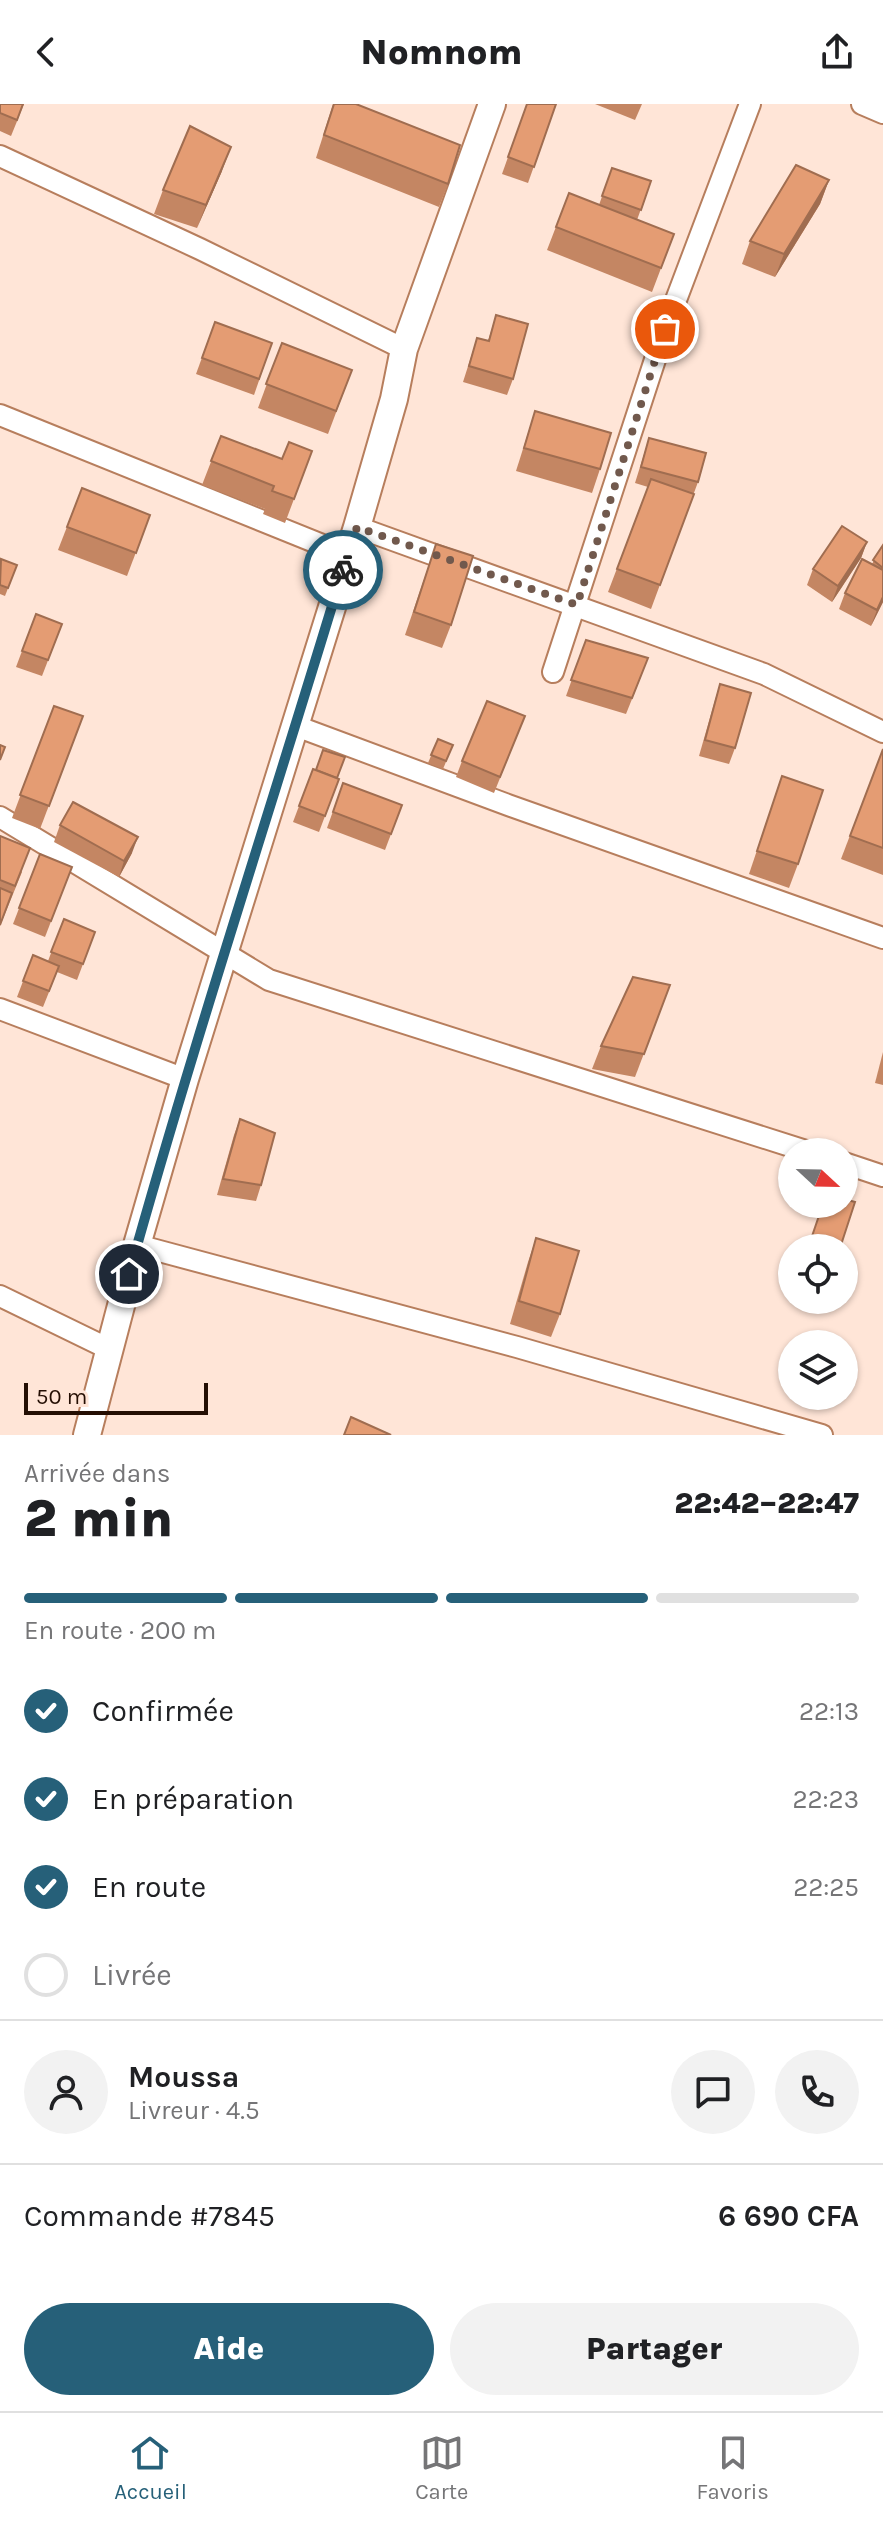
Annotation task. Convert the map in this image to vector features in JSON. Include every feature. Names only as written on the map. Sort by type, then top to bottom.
[{"type":"street","points":[[87,1435],[185,1079],[357,527],[394,399],[404,349],[492,104]]},
{"type":"street","points":[[553,672],[665,329],[750,104]]},
{"type":"street","points":[[862,104],[883,113]]},
{"type":"street","points":[[0,156],[404,349]]},
{"type":"street","points":[[0,415],[347,555]]},
{"type":"street","points":[[357,527],[764,674],[883,732]]},
{"type":"street","points":[[296,726],[883,938]]},
{"type":"street","points":[[0,817],[269,980],[778,1142]]},
{"type":"street","points":[[0,1009],[185,1079]]},
{"type":"street","points":[[858,1168],[883,1176]]},
{"type":"street","points":[[137,1245],[517,1347],[822,1435]]},
{"type":"street","points":[[0,1296],[109,1349]]},
{"type":"building","points":[[0,104],[23,104],[17,120],[0,113]]},
{"type":"building","points":[[334,104],[356,104],[460,145],[448,184],[324,135]]},
{"type":"building","points":[[527,104],[556,104],[534,167],[508,157]]},
{"type":"building","points":[[190,126],[231,147],[206,205],[163,190]]},
{"type":"building","points":[[796,165],[829,180],[784,254],[750,241]]},
{"type":"building","points":[[612,168],[651,181],[641,210],[602,196]]},
{"type":"building","points":[[569,193],[674,234],[661,268],[556,227]]},
{"type":"building","points":[[496,315],[528,324],[513,379],[469,366],[477,338],[489,341]]},
{"type":"building","points":[[215,322],[272,343],[259,379],[202,358]]},
{"type":"building","points":[[282,343],[352,370],[336,411],[266,384]]},
{"type":"building","points":[[535,411],[611,433],[600,469],[524,448]]},
{"type":"building","points":[[221,436],[282,459],[289,442],[312,451],[294,499],[272,491],[274,486],[211,461]]},
{"type":"building","points":[[649,438],[706,453],[698,482],[641,467]]},
{"type":"building","points":[[651,479],[694,494],[660,585],[617,569]]},
{"type":"building","points":[[82,488],[150,515],[136,553],[67,527]]},
{"type":"building","points":[[842,526],[867,542],[838,586],[813,569]]},
{"type":"building","points":[[436,544],[473,556],[451,625],[414,612]]},
{"type":"building","points":[[883,545],[883,568],[873,560]]},
{"type":"building","points":[[1,559],[17,565],[8,588],[0,585]]},
{"type":"building","points":[[862,559],[883,570],[883,597],[877,610],[845,593]]},
{"type":"building","points":[[36,614],[62,624],[48,660],[22,651]]},
{"type":"building","points":[[586,640],[648,658],[632,698],[571,680]]},
{"type":"building","points":[[720,684],[751,693],[735,748],[705,740]]},
{"type":"building","points":[[487,701],[525,716],[500,777],[462,761]]},
{"type":"building","points":[[54,706],[83,716],[49,806],[20,795]]},
{"type":"building","points":[[438,739],[453,745],[446,761],[431,755]]},
{"type":"building","points":[[883,749],[883,848],[850,836]]},
{"type":"building","points":[[323,750],[345,757],[337,778],[316,770]]},
{"type":"building","points":[[313,769],[339,779],[325,816],[299,806]]},
{"type":"building","points":[[782,776],[823,790],[798,864],[757,851]]},
{"type":"building","points":[[343,783],[402,805],[391,834],[333,812]]},
{"type":"building","points":[[73,802],[138,837],[124,861],[60,825]]},
{"type":"building","points":[[0,836],[30,848],[15,886],[0,880]]},
{"type":"building","points":[[40,854],[72,867],[51,921],[19,908]]},
{"type":"building","points":[[0,888],[12,893],[0,925]]},
{"type":"building","points":[[64,919],[95,932],[83,964],[51,952]]},
{"type":"building","points":[[33,955],[59,966],[49,991],[23,981]]},
{"type":"building","points":[[633,977],[670,985],[644,1054],[601,1046]]},
{"type":"building","points":[[240,1119],[275,1133],[261,1185],[223,1179]]},
{"type":"building","points":[[818,1218],[850,1218],[845,1234],[813,1234]]},
{"type":"building","points":[[536,1238],[579,1251],[560,1314],[519,1301]]},
{"type":"building","points":[[351,1417],[391,1435],[344,1435]]},
{"type":"way so far","points":[[343,570],[357,527],[577,605],[665,329]]},
{"type":"route","points":[[129,1274],[223,953],[343,570]]}]
